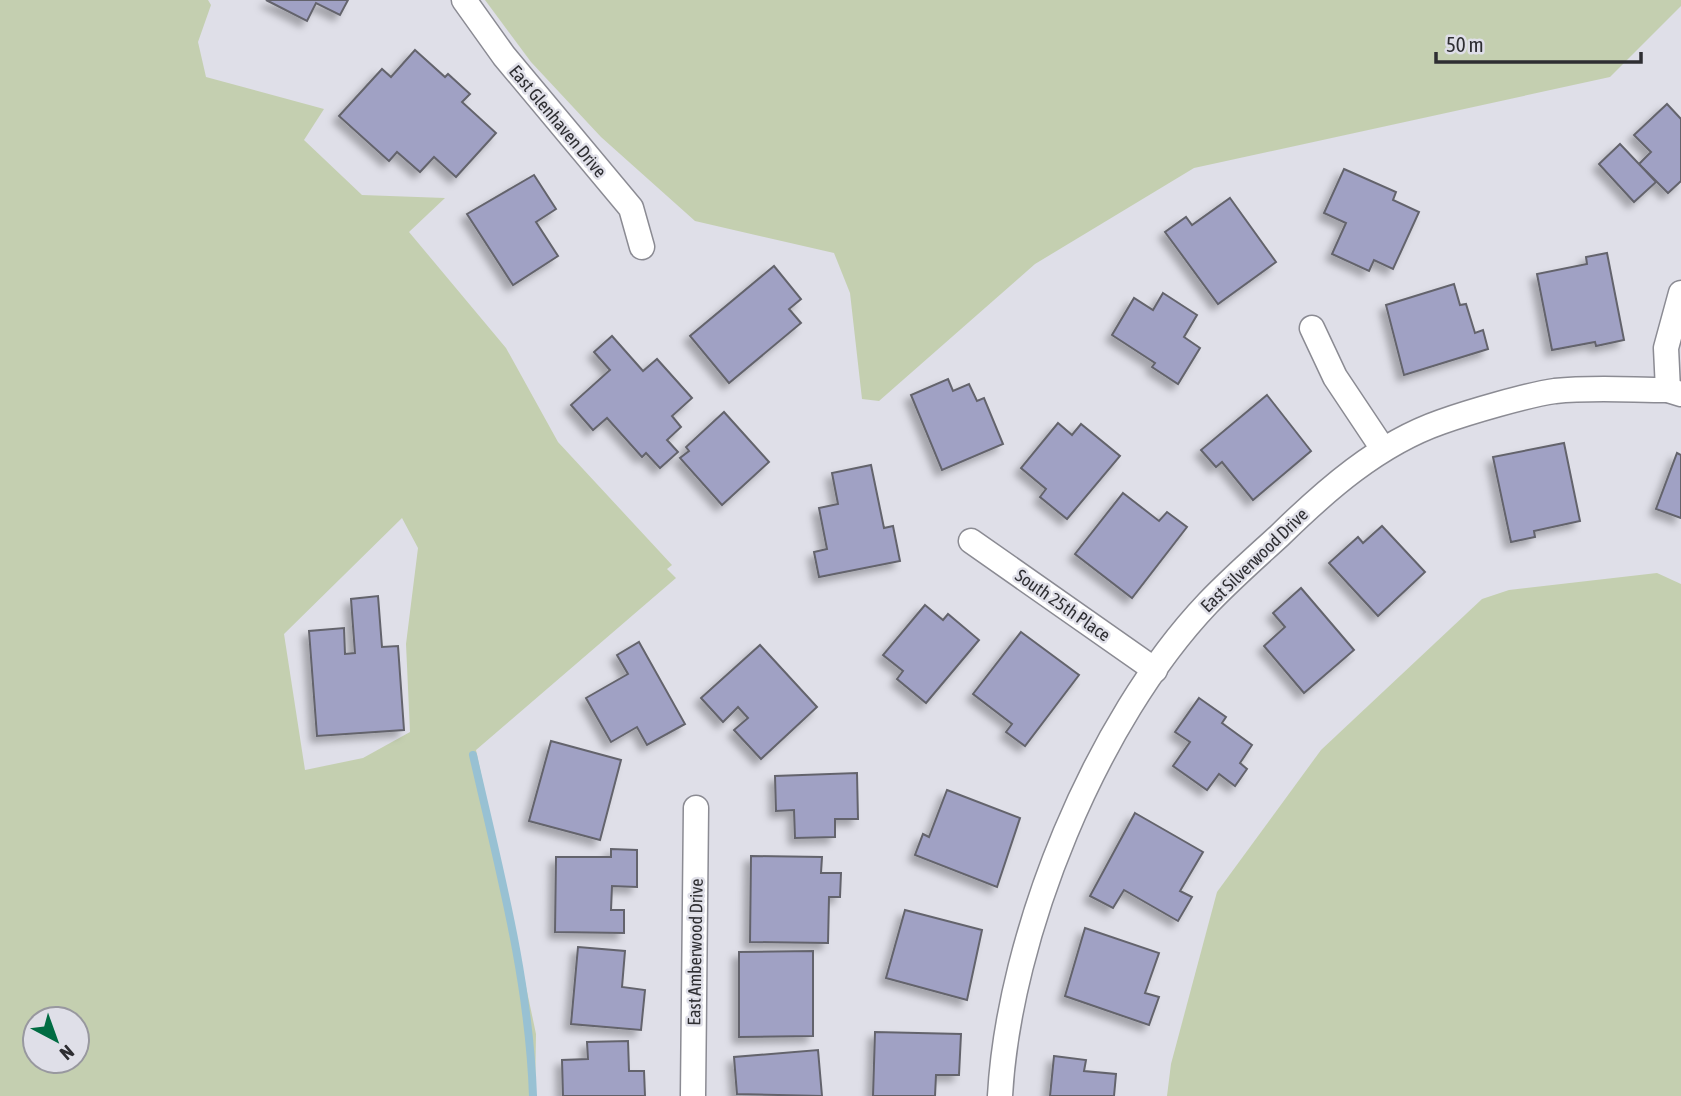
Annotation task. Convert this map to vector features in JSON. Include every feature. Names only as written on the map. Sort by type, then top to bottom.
[{"type":"street","name":"East Glenhaven Drive","points":[[464,0],[528,85],[631,208],[642,247]]},
{"type":"street","name":"East Silverwood Drive","points":[[1000,1096],[1003,1050],[1018,968],[1062,838],[1095,771],[1155,670],[1207,604],[1312,503],[1383,449],[1440,422],[1554,391],[1675,392],[1666,348],[1681,293]]},
{"type":"street","points":[[1312,328],[1335,377],[1383,449]]},
{"type":"street","name":"South 25th Place","points":[[971,541],[1155,670]]},
{"type":"street","name":"East Amberwood Drive","points":[[693,1096],[696,808]]},
{"type":"green space","points":[[0,0],[208,0],[211,5],[198,42],[206,77],[324,109],[304,140],[362,195],[445,198],[409,232],[506,348],[558,442],[672,565],[667,569],[676,578],[476,750],[536,1034],[535,1096],[0,1096]],"holes":[[[402,518],[418,548],[406,644],[410,732],[363,758],[305,770],[284,634]]]},
{"type":"green space","points":[[485,0],[1681,0],[1681,6],[1610,77],[1194,168],[1035,264],[879,401],[862,399],[850,293],[834,253],[695,221],[601,137],[531,62]]},
{"type":"green space","points":[[1657,573],[1681,584],[1681,1096],[1167,1096],[1171,1064],[1217,892],[1321,750],[1482,599],[1509,590]]},
{"type":"building","points":[[266,0],[348,0],[340,15],[316,3],[307,21]]},
{"type":"building","points":[[415,50],[445,77],[448,74],[470,94],[462,102],[496,133],[456,177],[434,157],[420,172],[397,152],[389,161],[339,116],[382,69],[391,77]]},
{"type":"building","points":[[1667,104],[1681,119],[1681,181],[1668,193],[1639,164],[1651,152],[1634,135]]},
{"type":"building","points":[[1620,144],[1656,182],[1634,202],[1599,164]]},
{"type":"building","points":[[1344,169],[1396,192],[1393,200],[1419,212],[1393,269],[1374,260],[1369,271],[1332,254],[1346,223],[1324,213]]},
{"type":"building","points":[[534,175],[556,209],[536,222],[558,256],[513,285],[467,214]]},
{"type":"building","points":[[1230,198],[1276,262],[1218,304],[1165,232],[1186,217],[1192,225]]},
{"type":"building","points":[[1607,253],[1624,340],[1552,350],[1537,274],[1587,264],[1586,257]]},
{"type":"building","points":[[774,266],[801,299],[789,309],[801,323],[729,383],[690,336]]},
{"type":"building","points":[[1454,284],[1460,305],[1466,304],[1475,333],[1483,330],[1488,349],[1404,375],[1386,305]]},
{"type":"building","points":[[1163,293],[1197,315],[1184,337],[1200,348],[1178,384],[1152,367],[1155,363],[1112,335],[1134,298],[1153,310]]},
{"type":"building","points":[[612,336],[643,371],[657,359],[692,398],[672,416],[681,427],[667,440],[678,452],[660,468],[646,453],[642,457],[607,418],[593,430],[571,405],[610,370],[594,352]]},
{"type":"building","points":[[948,379],[953,391],[969,384],[977,401],[984,398],[1003,444],[942,470],[911,395]]},
{"type":"building","points":[[1267,395],[1311,451],[1253,500],[1222,462],[1216,467],[1201,450]]},
{"type":"building","points":[[724,412],[769,462],[722,505],[680,458],[689,451],[686,447]]},
{"type":"building","points":[[1058,423],[1072,435],[1081,424],[1120,456],[1067,519],[1040,497],[1046,489],[1021,468]]},
{"type":"building","points":[[1564,443],[1580,521],[1534,531],[1535,537],[1511,542],[1493,457]]},
{"type":"building","points":[[1677,453],[1681,455],[1681,518],[1656,509]]},
{"type":"building","points":[[871,465],[884,528],[893,526],[900,561],[819,577],[814,552],[827,549],[819,508],[838,504],[832,473]]},
{"type":"building","points":[[1123,493],[1159,521],[1167,512],[1187,527],[1132,598],[1075,554]]},
{"type":"building","points":[[1382,526],[1425,572],[1378,616],[1329,563],[1358,537],[1363,543]]},
{"type":"building","points":[[1301,588],[1354,650],[1304,693],[1264,646],[1285,627],[1273,613]]},
{"type":"building","points":[[378,596],[382,647],[398,646],[404,730],[317,736],[309,631],[344,628],[345,654],[355,653],[351,599]]},
{"type":"building","points":[[925,605],[943,620],[948,614],[979,640],[926,703],[897,679],[903,671],[883,655]]},
{"type":"building","points":[[1021,632],[1079,675],[1025,746],[1006,732],[1012,724],[973,694]]},
{"type":"building","points":[[639,642],[685,724],[647,745],[637,727],[611,742],[586,698],[628,674],[617,655]]},
{"type":"building","points":[[760,645],[817,707],[761,759],[734,730],[748,718],[738,707],[723,722],[701,698]]},
{"type":"building","points":[[1199,698],[1226,717],[1222,723],[1252,745],[1240,763],[1247,769],[1235,786],[1219,774],[1207,790],[1173,766],[1190,742],[1175,732]]},
{"type":"building","points":[[551,741],[621,760],[600,840],[529,821]]},
{"type":"building","points":[[857,773],[858,819],[835,819],[835,837],[795,838],[794,810],[776,811],[775,776]]},
{"type":"building","points":[[947,790],[1020,818],[997,887],[915,855],[923,834],[929,837]]},
{"type":"building","points":[[1135,813],[1203,852],[1180,891],[1192,897],[1178,921],[1124,890],[1113,908],[1090,896]]},
{"type":"building","points":[[611,849],[637,850],[637,887],[612,886],[611,910],[624,910],[624,933],[555,932],[556,857],[611,857]]},
{"type":"building","points":[[751,856],[822,857],[821,873],[841,873],[840,897],[829,897],[828,943],[750,942]]},
{"type":"building","points":[[905,910],[982,930],[967,1000],[886,978]]},
{"type":"building","points":[[1085,928],[1159,953],[1145,993],[1159,997],[1149,1025],[1065,996]]},
{"type":"building","points":[[578,947],[625,951],[622,987],[645,990],[641,1030],[571,1024]]},
{"type":"building","points":[[813,951],[813,1036],[739,1037],[739,952]]},
{"type":"building","points":[[875,1032],[961,1034],[959,1075],[936,1075],[935,1096],[873,1096]]},
{"type":"building","points":[[628,1041],[629,1071],[644,1071],[645,1096],[563,1096],[562,1060],[588,1059],[587,1042]]},
{"type":"building","points":[[818,1050],[822,1096],[737,1094],[734,1057]]},
{"type":"building","points":[[1054,1056],[1086,1060],[1084,1071],[1116,1074],[1114,1096],[1050,1096]]},
{"type":"waterway","points":[[473,755],[519,967],[526,1009],[533,1096]]}]
